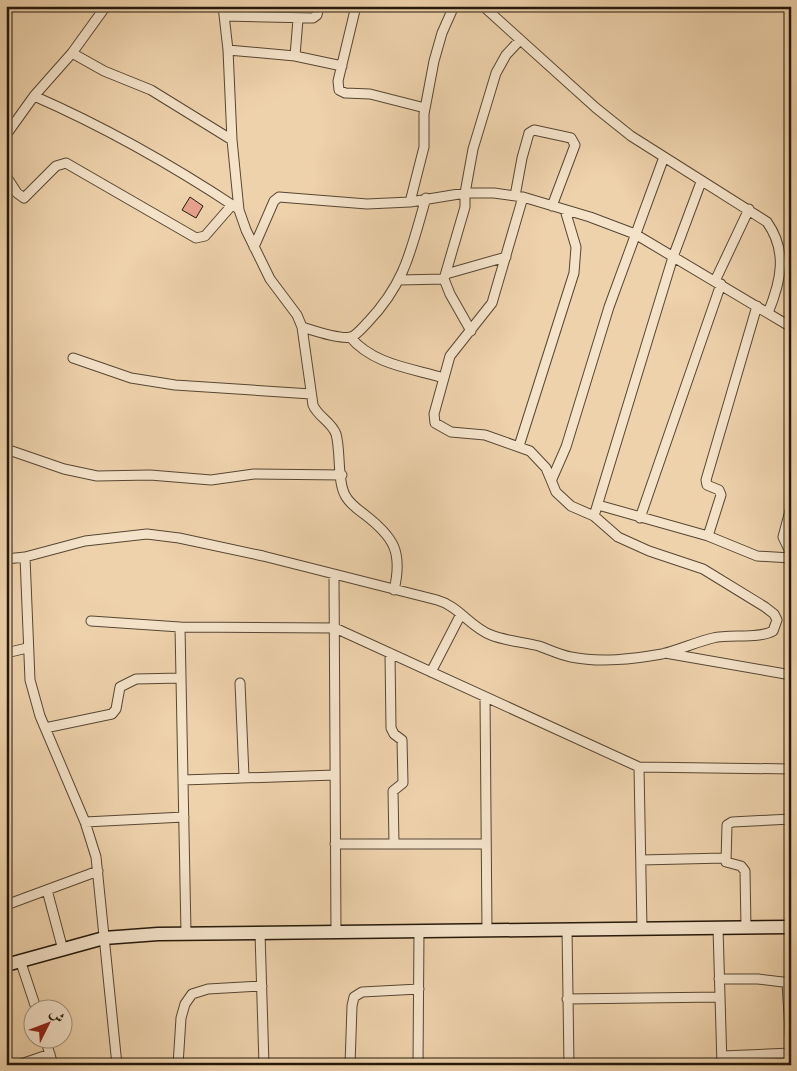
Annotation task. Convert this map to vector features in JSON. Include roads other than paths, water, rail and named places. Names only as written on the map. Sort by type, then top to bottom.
[{"type":"main road","points":[[6,965],[104,938],[186,933],[791,927]]},
{"type":"street","points":[[6,135],[34,96],[72,53],[106,6]]},
{"type":"street","points":[[319,6],[315,18],[298,20],[261,11],[223,11],[228,50],[236,207],[270,279],[297,315],[302,327],[311,394],[316,412],[328,420],[334,428],[343,493],[347,499],[390,538],[396,550],[398,570],[394,590]]},
{"type":"street","points":[[356,6],[338,86],[341,92],[370,94],[425,108]]},
{"type":"street","points":[[410,202],[424,147],[425,108],[434,61],[442,33],[454,6]]},
{"type":"street","points":[[482,6],[596,108],[642,145],[749,209],[767,222],[774,232],[781,256],[782,272],[778,289],[768,313]]},
{"type":"street","points":[[295,56],[298,20]]},
{"type":"street","points":[[471,330],[450,294],[445,276],[465,206],[465,193],[477,134],[496,73],[506,55],[520,40]]},
{"type":"street","points":[[228,50],[295,56],[342,66]]},
{"type":"street","points":[[72,53],[104,71],[151,90],[232,140]]},
{"type":"street","points":[[34,96],[76,114],[190,177],[236,207]]},
{"type":"street","points":[[6,558],[25,558],[85,541],[147,534],[179,538],[254,554],[446,602],[468,622],[489,634],[571,657],[628,659],[665,653],[713,638],[731,635],[767,634],[776,628],[777,620],[774,614],[765,607],[703,570],[634,545],[618,537],[594,516],[580,511],[562,499],[556,492],[552,479],[540,459],[520,446],[485,435],[451,432],[435,423],[434,414],[450,356],[492,303],[506,257],[519,196],[522,158],[529,133],[534,130],[571,138],[575,145],[552,206]]},
{"type":"street","points":[[552,479],[566,447],[609,307],[664,157]]},
{"type":"street","points":[[6,176],[17,193],[24,198],[56,166],[66,163],[196,238],[204,236],[236,207]]},
{"type":"street","points":[[594,516],[673,257],[701,182]]},
{"type":"street","points":[[254,247],[274,201],[279,197],[344,204],[410,202],[465,193],[519,196],[590,217],[635,234],[791,327]]},
{"type":"street","points":[[350,337],[383,306],[400,280],[426,198]]},
{"type":"street","points":[[640,518],[718,282],[749,209]]},
{"type":"street","points":[[520,446],[574,273],[576,247],[565,210]]},
{"type":"street","points":[[400,280],[445,276],[506,257]]},
{"type":"street","points":[[708,536],[721,495],[719,490],[707,485],[707,476],[757,306]]},
{"type":"street","points":[[302,327],[350,337],[364,352],[375,357],[444,378]]},
{"type":"street","points":[[73,358],[131,378],[175,385],[311,394]]},
{"type":"street","points":[[6,448],[64,469],[106,477],[150,475],[211,480],[254,474],[342,475]]},
{"type":"street","points":[[598,505],[708,536],[757,556],[791,556],[783,537],[791,507]]},
{"type":"street","points":[[25,558],[27,648],[30,680],[45,728],[85,822],[96,857],[117,1065]]},
{"type":"street","points":[[334,575],[336,932]]},
{"type":"street","points":[[431,672],[461,614]]},
{"type":"street","points":[[91,621],[180,627],[334,628],[639,767],[791,769]]},
{"type":"street","points":[[180,627],[186,933]]},
{"type":"street","points":[[6,653],[27,648]]},
{"type":"street","points":[[390,653],[391,728],[394,734],[402,740],[403,783],[394,789],[393,794],[394,844]]},
{"type":"street","points":[[665,653],[791,675]]},
{"type":"street","points":[[45,728],[112,714],[116,709],[120,686],[130,680],[181,678]]},
{"type":"street","points":[[240,683],[244,776]]},
{"type":"street","points":[[485,697],[487,930]]},
{"type":"street","points":[[639,767],[642,929]]},
{"type":"street","points":[[183,780],[244,776],[335,775]]},
{"type":"street","points":[[85,822],[184,817]]},
{"type":"street","points":[[746,928],[745,871],[741,866],[727,863],[726,827],[730,823],[791,819]]},
{"type":"street","points":[[335,844],[486,844]]},
{"type":"street","points":[[641,860],[726,858]]},
{"type":"street","points":[[6,905],[98,871]]},
{"type":"street","points":[[47,890],[63,950]]},
{"type":"street","points":[[718,928],[722,1060],[791,1053]]},
{"type":"street","points":[[567,929],[569,1065]]},
{"type":"street","points":[[418,1065],[419,931]]},
{"type":"street","points":[[260,933],[264,1065]]},
{"type":"street","points":[[20,960],[33,998]]},
{"type":"street","points":[[719,979],[758,979],[789,982],[791,1048]]},
{"type":"street","points":[[178,1065],[182,1018],[185,1004],[192,994],[208,989],[262,986]]},
{"type":"street","points":[[350,1065],[354,997],[362,992],[419,989]]},
{"type":"street","points":[[567,999],[720,997]]},
{"type":"street","points":[[48,1048],[54,1065]]},
{"type":"street","points":[[18,1065],[50,1054]]}]
